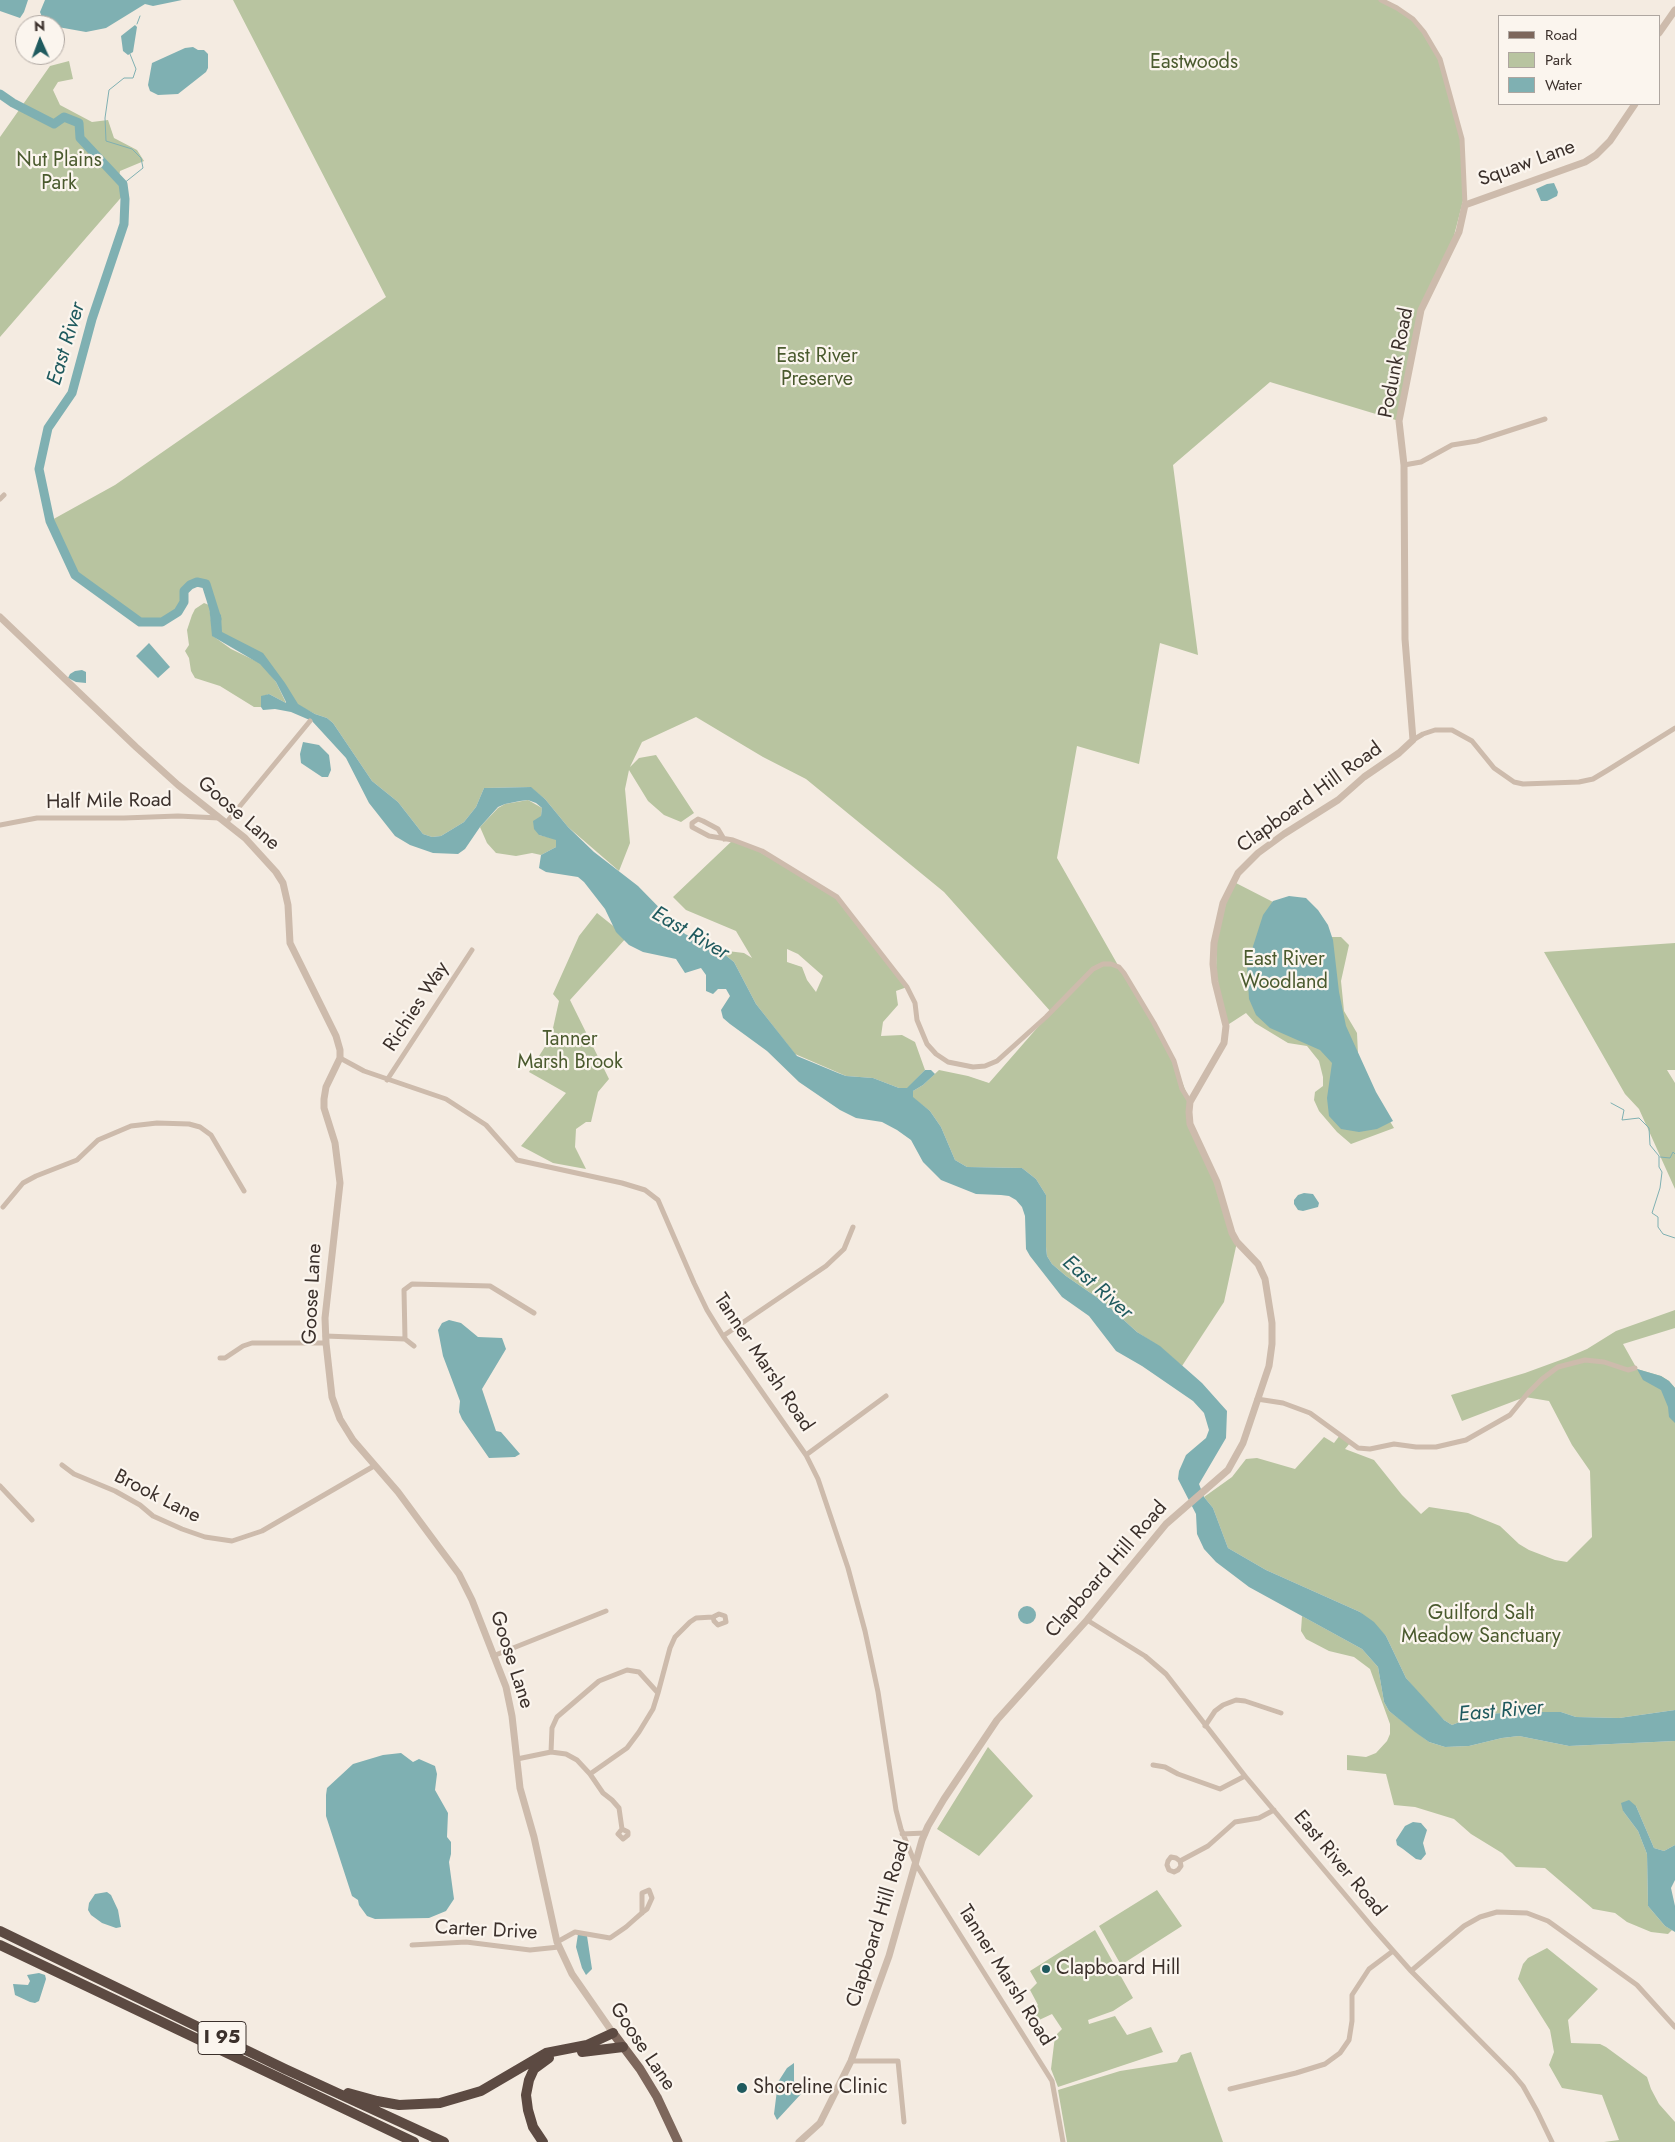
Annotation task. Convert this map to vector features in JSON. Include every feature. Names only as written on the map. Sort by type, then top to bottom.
[{"type":"highway","name":"I 95","points":[[0,1931],[285,2069],[444,2142]]},
{"type":"highway","name":"I 95","points":[[0,1945],[414,2142]]},
{"type":"highway","points":[[285,2069],[377,2102],[399,2105],[440,2103],[482,2091],[546,2053],[587,2045],[613,2033]]},
{"type":"highway","points":[[543,2142],[533,2127],[526,2095],[528,2080],[534,2069],[545,2060],[558,2055],[623,2047]]},
{"type":"main road","name":"Goose Lane","points":[[613,2033],[657,2096],[678,2142]]},
{"type":"street","name":"Podunk Road","points":[[1381,0],[1413,19],[1424,32],[1440,59],[1462,139],[1465,205],[1459,232],[1421,310],[1399,421],[1404,465],[1405,639],[1412,740]]},
{"type":"street","points":[[1660,32],[1675,10]]},
{"type":"street","name":"Squaw Lane","points":[[1465,205],[1585,162],[1596,155],[1610,141],[1634,105]]},
{"type":"street","points":[[1404,465],[1426,459],[1452,445],[1477,441],[1545,420]]},
{"type":"street","name":"Goose Lane","points":[[0,617],[136,747],[178,785],[250,844],[276,872],[283,883],[287,894],[290,943],[339,1044],[340,1058],[326,1087],[324,1108],[335,1142],[340,1183],[326,1292],[326,1339],[329,1380],[340,1419],[353,1440],[398,1492],[459,1574],[472,1600],[506,1687],[520,1788],[534,1837],[558,1944],[572,1974],[613,2033]]},
{"type":"street","points":[[223,821],[310,721]]},
{"type":"street","points":[[1412,740],[1422,734],[1435,730],[1452,730],[1472,741],[1494,768],[1514,782],[1579,782],[1593,779],[1675,728]]},
{"type":"street","name":"Clapboard Hill Road","points":[[799,2142],[820,2123],[851,2061],[889,1956],[925,1833],[940,1805],[993,1726],[1087,1620],[1156,1535],[1186,1504],[1205,1491],[1228,1470],[1243,1443],[1269,1366],[1272,1344],[1272,1323],[1265,1279],[1258,1264],[1237,1242],[1232,1233],[1217,1182],[1190,1124],[1190,1102],[1224,1043],[1226,1026],[1215,982],[1213,964],[1219,918],[1232,882],[1258,853],[1338,800],[1364,777],[1399,753],[1412,740]]},
{"type":"street","name":"Half Mile Road","points":[[0,825],[36,818],[178,816],[223,821]]},
{"type":"street","points":[[724,838],[718,829],[703,821],[698,819],[692,823],[692,827],[698,832],[746,844],[762,852],[837,897],[907,987],[915,1003],[917,1020],[927,1044],[936,1054],[948,1062],[985,1066],[997,1061],[1046,1017],[1093,969],[1103,964],[1111,964],[1124,973],[1154,1023],[1175,1064],[1182,1089],[1190,1102]]},
{"type":"street","name":"Richies Way","points":[[387,1080],[472,950]]},
{"type":"street","name":"Tanner Marsh Road","points":[[340,1058],[364,1071],[387,1080],[446,1099],[486,1125],[517,1160],[622,1183],[645,1190],[658,1200],[694,1284],[722,1336],[806,1455],[818,1479],[848,1568],[865,1630],[878,1692],[896,1810],[902,1834],[915,1864],[1052,2081],[1063,2142]]},
{"type":"street","points":[[3,1207],[23,1183],[77,1160],[98,1140],[131,1126],[156,1123],[195,1125],[211,1135],[244,1191]]},
{"type":"street","points":[[722,1336],[826,1266],[844,1249],[853,1227]]},
{"type":"street","points":[[405,1339],[404,1290],[412,1284],[490,1286],[534,1313]]},
{"type":"street","points":[[220,1358],[225,1358],[243,1346],[252,1343],[326,1339],[405,1339],[414,1346]]},
{"type":"street","points":[[1257,1399],[1283,1403],[1310,1413],[1358,1448],[1370,1449],[1394,1444],[1436,1447],[1466,1440],[1510,1415],[1528,1393],[1558,1367],[1586,1360],[1604,1362],[1628,1370],[1635,1368]]},
{"type":"street","points":[[806,1455],[886,1396]]},
{"type":"street","name":"Brook Lane","points":[[62,1464],[74,1474],[115,1491],[140,1505],[153,1516],[205,1537],[232,1541],[262,1530],[374,1466]]},
{"type":"street","points":[[0,1486],[32,1520]]},
{"type":"street","points":[[493,1656],[606,1611]]},
{"type":"street","points":[[590,1774],[626,1748],[648,1718],[658,1693],[670,1648],[675,1637],[696,1618],[713,1617]]},
{"type":"street","name":"East River Road","points":[[1087,1620],[1156,1664],[1166,1674],[1244,1776],[1393,1951],[1514,2074],[1528,2094],[1552,2142]]},
{"type":"street","points":[[551,1752],[552,1728],[557,1717],[599,1681],[622,1671],[634,1670],[648,1681],[658,1693]]},
{"type":"street","points":[[1205,1726],[1219,1708],[1236,1700],[1245,1701],[1281,1713]]},
{"type":"street","points":[[517,1759],[551,1752],[566,1754],[577,1760],[590,1774],[602,1793],[619,1808],[622,1829]]},
{"type":"street","points":[[1153,1765],[1165,1767],[1220,1789],[1244,1776]]},
{"type":"street","points":[[1180,1861],[1208,1846],[1235,1822],[1259,1818],[1274,1810]]},
{"type":"street","points":[[902,1834],[925,1833]]},
{"type":"street","points":[[1411,1971],[1464,1926],[1480,1917],[1497,1912],[1528,1912],[1548,1921],[1637,1985],[1675,2027]]},
{"type":"street","name":"Carter Drive","points":[[412,1945],[466,1942],[530,1950],[558,1944],[575,1932],[610,1938],[642,1913]]},
{"type":"street","points":[[1230,2089],[1296,2074],[1325,2064],[1340,2053],[1349,2040],[1352,2021],[1352,1995],[1369,1969],[1393,1951]]},
{"type":"street","points":[[851,2061],[898,2061],[904,2122]]},
{"type":"green space","name":"East River Preserve","points":[[233,0],[1381,0],[1413,19],[1424,32],[1440,59],[1462,139],[1463,201],[1449,255],[1421,310],[1399,421],[1270,382],[1173,465],[1198,655],[1160,643],[1139,764],[1077,746],[1057,858],[1119,967],[1154,1023],[1174,1061],[1190,1102],[1190,1124],[1217,1182],[1232,1233],[1237,1242],[1224,1302],[1182,1366],[1160,1347],[1137,1332],[1105,1303],[1052,1264],[1047,1256],[1046,1247],[1046,1195],[1036,1179],[1022,1168],[967,1167],[955,1160],[941,1127],[930,1111],[913,1098],[913,1091],[923,1085],[939,1070],[989,1083],[1051,1012],[944,892],[806,779],[763,757],[696,717],[642,742],[630,767],[639,758],[656,755],[694,813],[681,822],[664,815],[648,801],[629,770],[625,789],[630,843],[619,871],[568,827],[545,799],[530,787],[484,788],[476,807],[464,822],[441,836],[432,837],[423,834],[398,802],[372,781],[333,723],[327,718],[298,705],[291,704],[279,682],[266,669],[276,682],[286,703],[269,694],[261,697],[261,707],[254,707],[220,686],[195,678],[185,651],[189,645],[187,630],[195,609],[204,603],[209,605],[213,636],[231,649],[258,662],[248,652],[219,634],[213,618],[214,608],[206,584],[197,582],[190,585],[184,591],[184,602],[178,612],[162,622],[140,622],[75,575],[50,521],[115,485],[386,297]]},
{"type":"green space","name":"Nut Plains Park","points":[[69,61],[73,79],[58,82],[53,90],[60,105],[92,122],[108,120],[114,138],[137,150],[144,161],[120,171],[119,177],[125,193],[0,337],[0,137],[50,66],[65,65],[65,62]]},
{"type":"green space","points":[[528,800],[542,808],[539,835],[556,839],[556,847],[541,855],[532,853],[516,856],[496,853],[487,843],[480,827],[498,808],[505,804]]},
{"type":"green space","points":[[733,840],[746,844],[837,897],[907,987],[896,991],[898,1005],[883,1022],[881,1036],[902,1035],[915,1042],[925,1070],[907,1089],[899,1088],[873,1078],[846,1076],[795,1054],[756,1004],[734,962],[719,950],[744,953],[752,958],[736,931],[686,910],[673,897]],"holes":[[[787,949],[798,954],[823,976],[816,992],[807,980],[802,967],[787,962]]]},
{"type":"green space","name":"East River Woodland","points":[[1234,882],[1314,923],[1330,937],[1341,937],[1349,945],[1341,981],[1344,1011],[1357,1033],[1358,1054],[1371,1090],[1394,1128],[1351,1144],[1337,1132],[1319,1111],[1314,1100],[1315,1092],[1323,1086],[1323,1077],[1319,1061],[1307,1046],[1288,1043],[1255,1023],[1246,1013],[1226,1026],[1216,971],[1217,931],[1223,904]]},
{"type":"green space","name":"Tanner Marsh Brook","points":[[597,913],[627,937],[570,1000],[609,1079],[598,1092],[591,1122],[586,1122],[576,1129],[575,1147],[586,1169],[553,1163],[521,1146],[566,1093],[529,1072],[551,1037],[559,1001],[553,994],[579,936]]},
{"type":"green space","points":[[1675,943],[1675,1070],[1667,1070],[1675,1083],[1675,1189],[1639,1109],[1625,1094],[1544,952]]},
{"type":"green space","name":"Guilford Salt Meadow Sanctuary","points":[[1675,1310],[1675,1328],[1623,1344],[1637,1369],[1661,1376],[1675,1388],[1675,1710],[1619,1718],[1576,1717],[1561,1712],[1514,1712],[1477,1715],[1452,1725],[1430,1707],[1406,1678],[1386,1636],[1360,1612],[1266,1570],[1228,1548],[1213,1508],[1204,1497],[1232,1477],[1246,1459],[1257,1458],[1295,1469],[1324,1437],[1334,1443],[1340,1435],[1350,1443],[1345,1449],[1374,1460],[1402,1495],[1421,1514],[1429,1507],[1468,1513],[1500,1526],[1519,1544],[1529,1550],[1555,1560],[1567,1562],[1592,1537],[1590,1471],[1572,1445],[1549,1401],[1525,1397],[1462,1421],[1451,1395],[1525,1373],[1566,1358],[1587,1349],[1616,1331]]},
{"type":"green space","points":[[1302,1616],[1362,1649],[1378,1667],[1384,1702],[1389,1711],[1429,1742],[1445,1747],[1469,1746],[1519,1736],[1569,1746],[1675,1741],[1675,1845],[1664,1851],[1654,1848],[1636,1806],[1623,1811],[1638,1831],[1647,1854],[1648,1906],[1665,1926],[1672,1930],[1668,1934],[1651,1932],[1627,1922],[1615,1913],[1593,1909],[1545,1868],[1516,1867],[1502,1853],[1471,1834],[1454,1819],[1415,1807],[1394,1805],[1386,1774],[1347,1770],[1347,1755],[1366,1757],[1376,1753],[1387,1741],[1390,1734],[1390,1724],[1370,1669],[1354,1657],[1329,1651],[1306,1639],[1301,1631]]},
{"type":"green space","points":[[988,1747],[1033,1796],[979,1856],[937,1829]]},
{"type":"green space","points":[[1157,1890],[1182,1926],[1121,1965],[1099,1926]]},
{"type":"green space","points":[[1095,1930],[1133,1998],[1113,2011],[1088,2020],[1089,2024],[1115,2016],[1127,2035],[1151,2027],[1163,2052],[1058,2087],[1051,2069],[1055,2036],[1062,2029],[1052,2014],[1037,2021],[1031,2012],[1038,2005],[1030,1990],[1037,1983],[1030,1971]]},
{"type":"green space","points":[[1547,1948],[1598,1989],[1568,2020],[1571,2043],[1600,2044],[1647,2077],[1659,2104],[1675,2122],[1675,2142],[1604,2142],[1619,2140],[1602,2095],[1562,2088],[1549,2065],[1554,2052],[1550,2030],[1518,1979],[1523,1964],[1528,1958]]},
{"type":"green space","points":[[1191,2052],[1223,2142],[1067,2142],[1058,2090],[1120,2071],[1177,2062],[1181,2055]]},
{"type":"water","points":[[0,0],[28,0],[22,15],[15,16],[0,11]]},
{"type":"water","points":[[45,0],[182,0],[153,6],[145,4],[106,28],[86,32],[65,28],[65,15],[41,15],[40,12]]},
{"type":"water","points":[[135,25],[137,27],[133,52],[128,55],[123,51],[121,36]]},
{"type":"water","points":[[193,47],[198,50],[204,50],[208,54],[208,68],[206,72],[178,94],[158,95],[150,91],[148,85],[152,63],[185,48]]},
{"type":"water","points":[[1554,183],[1558,192],[1557,196],[1547,201],[1541,201],[1536,189]]},
{"type":"water","points":[[209,605],[221,615],[222,632],[263,653],[298,704],[315,714],[327,718],[333,723],[372,781],[398,802],[423,834],[432,837],[441,836],[464,822],[476,807],[484,788],[531,787],[545,799],[568,827],[594,852],[638,886],[685,934],[719,950],[734,962],[756,1004],[797,1056],[846,1076],[873,1078],[899,1088],[907,1088],[925,1070],[931,1070],[935,1074],[913,1091],[913,1097],[930,1111],[941,1127],[955,1160],[967,1167],[1022,1168],[1036,1179],[1046,1195],[1046,1247],[1047,1256],[1052,1264],[1105,1303],[1137,1332],[1160,1346],[1202,1383],[1227,1411],[1226,1438],[1199,1484],[1204,1497],[1213,1508],[1228,1548],[1266,1570],[1360,1612],[1374,1622],[1386,1636],[1406,1678],[1444,1720],[1452,1725],[1477,1715],[1514,1712],[1561,1712],[1576,1717],[1619,1718],[1675,1710],[1675,1741],[1569,1746],[1519,1736],[1469,1746],[1445,1747],[1429,1742],[1415,1732],[1389,1711],[1384,1702],[1378,1667],[1362,1649],[1249,1587],[1216,1562],[1204,1549],[1197,1534],[1196,1514],[1178,1479],[1179,1471],[1186,1455],[1206,1438],[1209,1430],[1204,1413],[1193,1401],[1142,1366],[1116,1351],[1089,1316],[1062,1297],[1026,1249],[1025,1216],[1022,1207],[1016,1200],[1009,1196],[976,1194],[941,1180],[923,1162],[911,1140],[882,1122],[856,1118],[840,1110],[799,1082],[767,1051],[723,1018],[721,1010],[730,996],[726,989],[718,989],[713,994],[706,991],[706,975],[701,968],[685,973],[676,959],[643,952],[629,945],[616,932],[605,909],[584,882],[578,877],[546,872],[539,868],[541,855],[556,847],[556,840],[539,835],[534,829],[533,821],[541,816],[542,808],[536,803],[528,800],[498,807],[480,827],[465,849],[458,854],[433,853],[410,845],[395,836],[369,803],[346,758],[312,721],[291,712],[275,709],[263,710],[261,707],[261,696],[269,694],[286,703],[276,682],[260,664],[212,636]]},
{"type":"water","points":[[149,643],[170,667],[158,678],[136,656]]},
{"type":"water","points":[[82,670],[86,672],[86,683],[76,682],[68,678],[75,671]]},
{"type":"water","points":[[303,742],[319,745],[329,755],[331,770],[328,777],[322,777],[301,763],[300,754]]},
{"type":"water","name":"East River Woodland","points":[[1289,896],[1306,898],[1318,910],[1328,925],[1333,940],[1339,992],[1346,1026],[1376,1092],[1393,1121],[1377,1129],[1359,1132],[1341,1129],[1329,1116],[1327,1098],[1332,1063],[1320,1050],[1270,1028],[1256,1015],[1249,999],[1247,965],[1263,915],[1273,901]]},
{"type":"water","points":[[1304,1193],[1313,1194],[1319,1203],[1318,1207],[1303,1211],[1298,1210],[1294,1200],[1298,1195]]},
{"type":"water","points":[[449,1320],[461,1323],[478,1337],[502,1338],[506,1349],[482,1389],[496,1431],[501,1432],[520,1454],[515,1457],[489,1458],[462,1419],[459,1412],[460,1401],[443,1356],[438,1330],[442,1323]]},
{"type":"water","points":[[1637,1369],[1661,1376],[1675,1388],[1675,1423],[1669,1417],[1668,1407],[1661,1390],[1643,1380]]},
{"type":"water","points":[[1023,1606],[1031,1606],[1036,1611],[1034,1622],[1023,1624],[1018,1619],[1018,1611]]},
{"type":"water","points":[[401,1753],[413,1762],[419,1759],[435,1766],[437,1774],[435,1790],[448,1813],[447,1837],[451,1842],[449,1862],[454,1899],[446,1911],[429,1918],[375,1919],[367,1916],[359,1905],[358,1900],[352,1896],[326,1816],[327,1788],[353,1764],[383,1755]]},
{"type":"water","points":[[1629,1800],[1636,1806],[1654,1848],[1664,1851],[1675,1845],[1675,1880],[1671,1888],[1675,1906],[1675,1932],[1665,1926],[1648,1906],[1647,1854],[1638,1831],[1623,1811],[1621,1803]]},
{"type":"water","points":[[1413,1822],[1421,1823],[1427,1830],[1423,1843],[1426,1854],[1421,1860],[1416,1859],[1397,1845],[1396,1840],[1405,1826]]},
{"type":"water","points":[[107,1892],[111,1895],[118,1910],[121,1927],[116,1928],[102,1923],[91,1915],[88,1910],[89,1903],[95,1894]]},
{"type":"water","points":[[578,1934],[587,1936],[592,1969],[586,1975],[576,1947]]},
{"type":"water","points":[[39,1973],[45,1975],[46,1979],[39,2001],[35,2003],[30,2002],[15,1995],[13,1984],[28,1985],[30,1981],[27,1975]]},
{"type":"water","points":[[794,2063],[794,2081],[801,2088],[801,2094],[777,2120],[774,2114],[778,2082],[787,2068]]},
{"type":"waterway","points":[[137,24],[140,16]]},
{"type":"waterway","points":[[123,184],[143,168],[141,158],[132,149],[106,141],[105,118],[109,90],[124,78],[133,78],[136,69],[130,54]]},
{"type":"waterway","name":"East River","points":[[0,94],[13,103],[54,124],[64,117],[79,123],[80,138],[123,184],[125,199],[124,224],[92,319],[72,393],[48,428],[39,469],[50,521],[75,575],[140,622],[162,622],[178,612],[184,602],[184,591],[190,585],[197,582],[206,584],[217,619]]},
{"type":"waterway","points":[[1611,1103],[1624,1110],[1622,1120],[1639,1118],[1649,1128],[1650,1145],[1659,1156],[1659,1167],[1662,1172],[1660,1188],[1652,1213],[1658,1217],[1658,1227],[1663,1234],[1675,1238]]},
{"type":"waterway","points":[[1660,1157],[1670,1158],[1673,1152],[1675,1154]]},
{"type":"place","name":"Clapboard Hill","points":[[1046,1969]]},
{"type":"place","name":"Shoreline Clinic","points":[[742,2088]]},
{"type":"park label","name":"Eastwoods","points":[[1194,63]]}]
